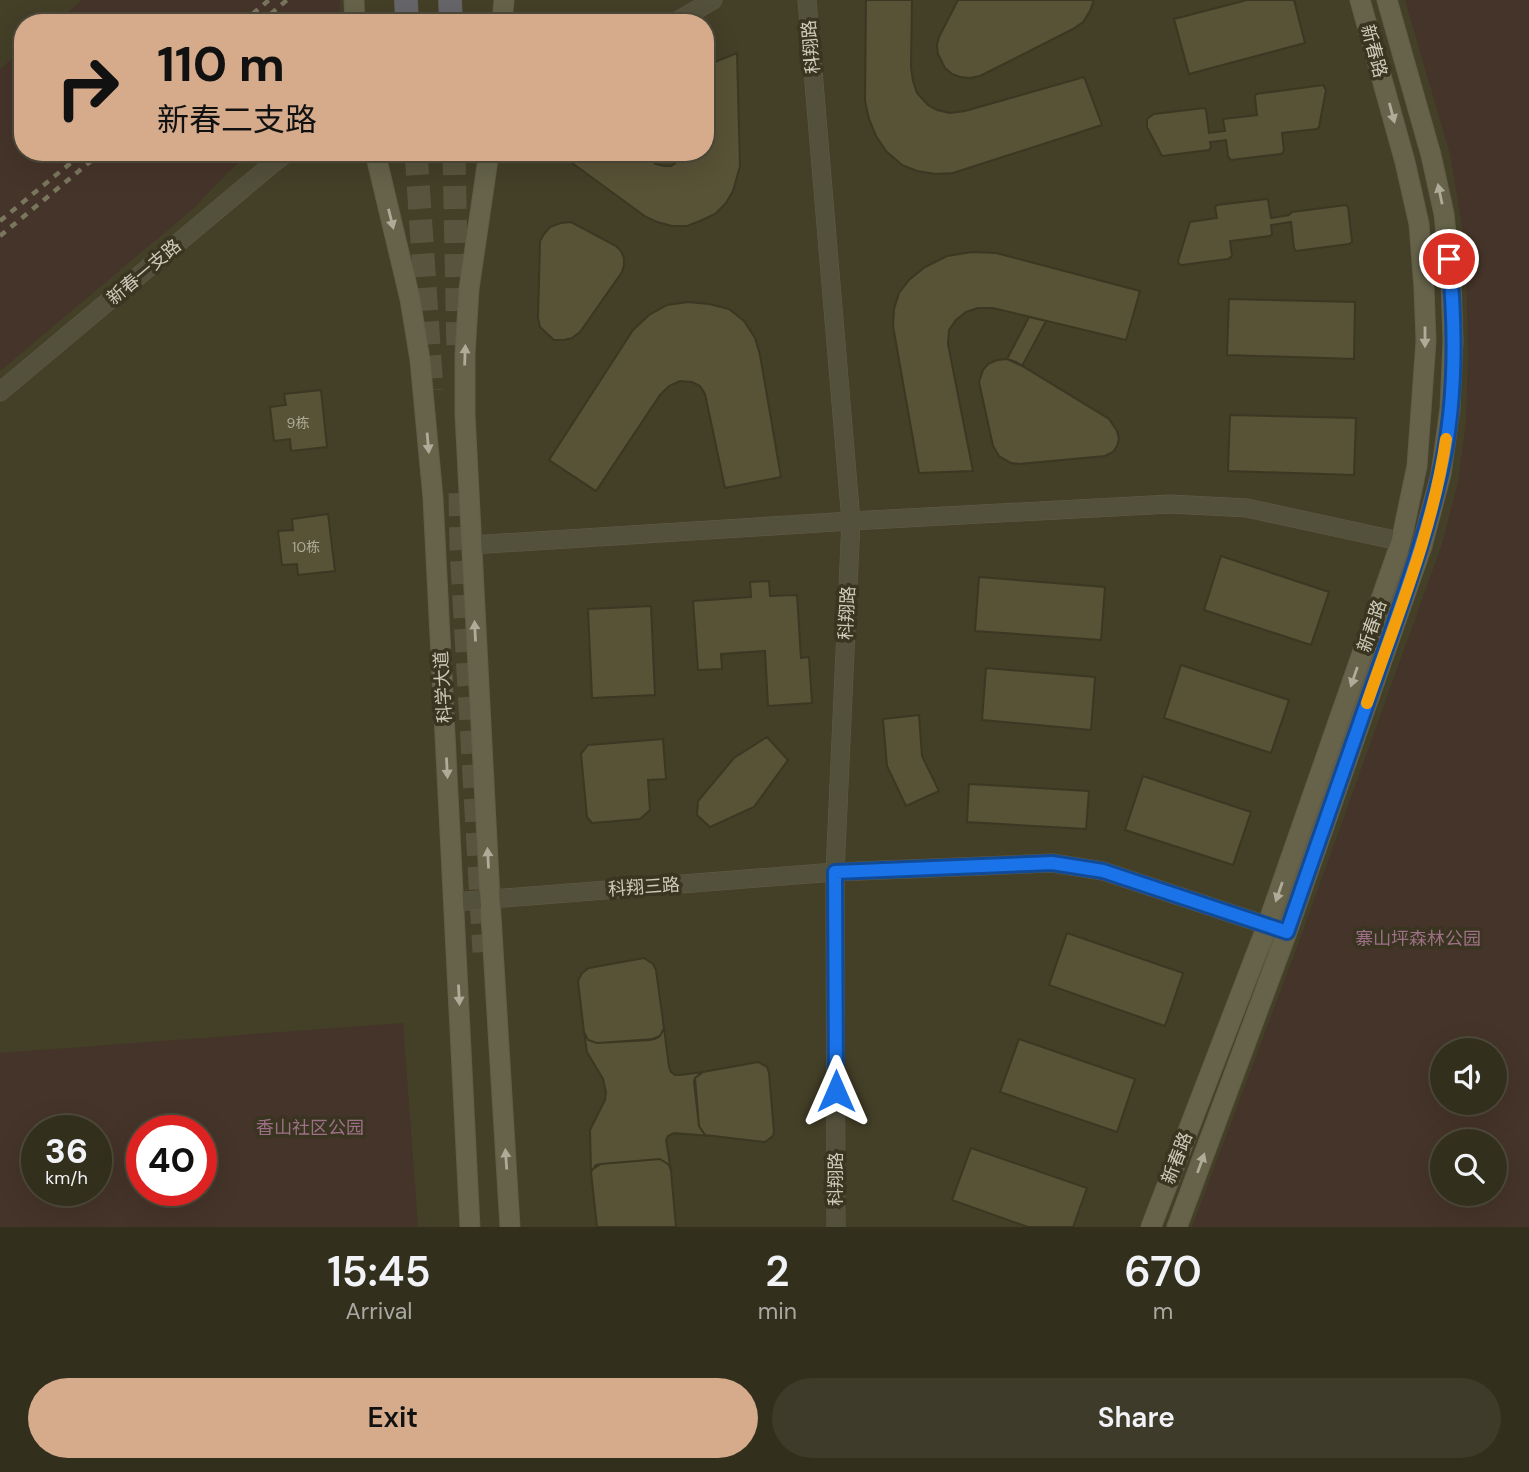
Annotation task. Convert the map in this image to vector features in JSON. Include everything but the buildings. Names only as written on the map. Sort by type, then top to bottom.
[{"type":"main road","name":"新春路","points":[[1150,1227],[1267,926],[1401,542],[1418,454],[1426,341],[1419,225],[1405,162],[1360,0]]},
{"type":"main road","name":"新春路","points":[[1177,1227],[1287,932],[1422,546],[1441,474],[1450,408],[1452,341],[1451,282],[1444,214],[1432,155],[1387,0]]},
{"type":"main road","name":"科学大道","points":[[377,161],[410,299],[420,360],[433,498],[470,1227]]},
{"type":"main road","name":"科学大道","points":[[488,161],[469,289],[465,414],[510,1227]]},
{"type":"main road","points":[[433,498],[447,514],[456,514],[463,510],[469,499]]},
{"type":"street","points":[[689,14],[713,0]]},
{"type":"street","name":"科翔路","points":[[807,0],[851,520],[835,872],[836,1227]]},
{"type":"street","name":"新春一支路","points":[[0,392],[276,161]]},
{"type":"street","points":[[471,545],[851,520],[1170,504],[1247,508],[1422,546]]},
{"type":"street","name":"科翔三路","points":[[454,902],[835,872],[1052,863],[1103,871],[1287,932]]},
{"type":"green space","points":[[82,0],[340,0],[340,14],[66,14]]},
{"type":"green space","name":"寨山坪森林公园","points":[[1405,0],[1529,0],[1529,1227],[1192,1227],[1299,942],[1442,544],[1458,482],[1466,421],[1467,298],[1462,226],[1450,154]]},
{"type":"green space","points":[[14,57],[14,161],[240,161],[195,207],[0,371],[0,69]]},
{"type":"green space","name":"香山社区公园","points":[[403,1023],[418,1227],[0,1227],[0,1053]]},
{"type":"tunnel","points":[[417,161],[432,390]]},
{"type":"tunnel","points":[[454,161],[458,354]]},
{"type":"tunnel","points":[[460,493],[484,952]]},
{"type":"railway","points":[[253,14],[269,0]]},
{"type":"railway","points":[[271,14],[287,0]]},
{"type":"railway","points":[[0,221],[73,161]]},
{"type":"railway","points":[[0,236],[91,161]]},
{"type":"slow traffic","points":[[1367,703],[1422,546],[1441,474],[1446,439]]},
{"type":"route","points":[[836,1091],[835,872],[1052,863],[1103,871],[1287,932],[1422,546],[1441,474],[1450,408],[1452,341],[1449,259]]}]
